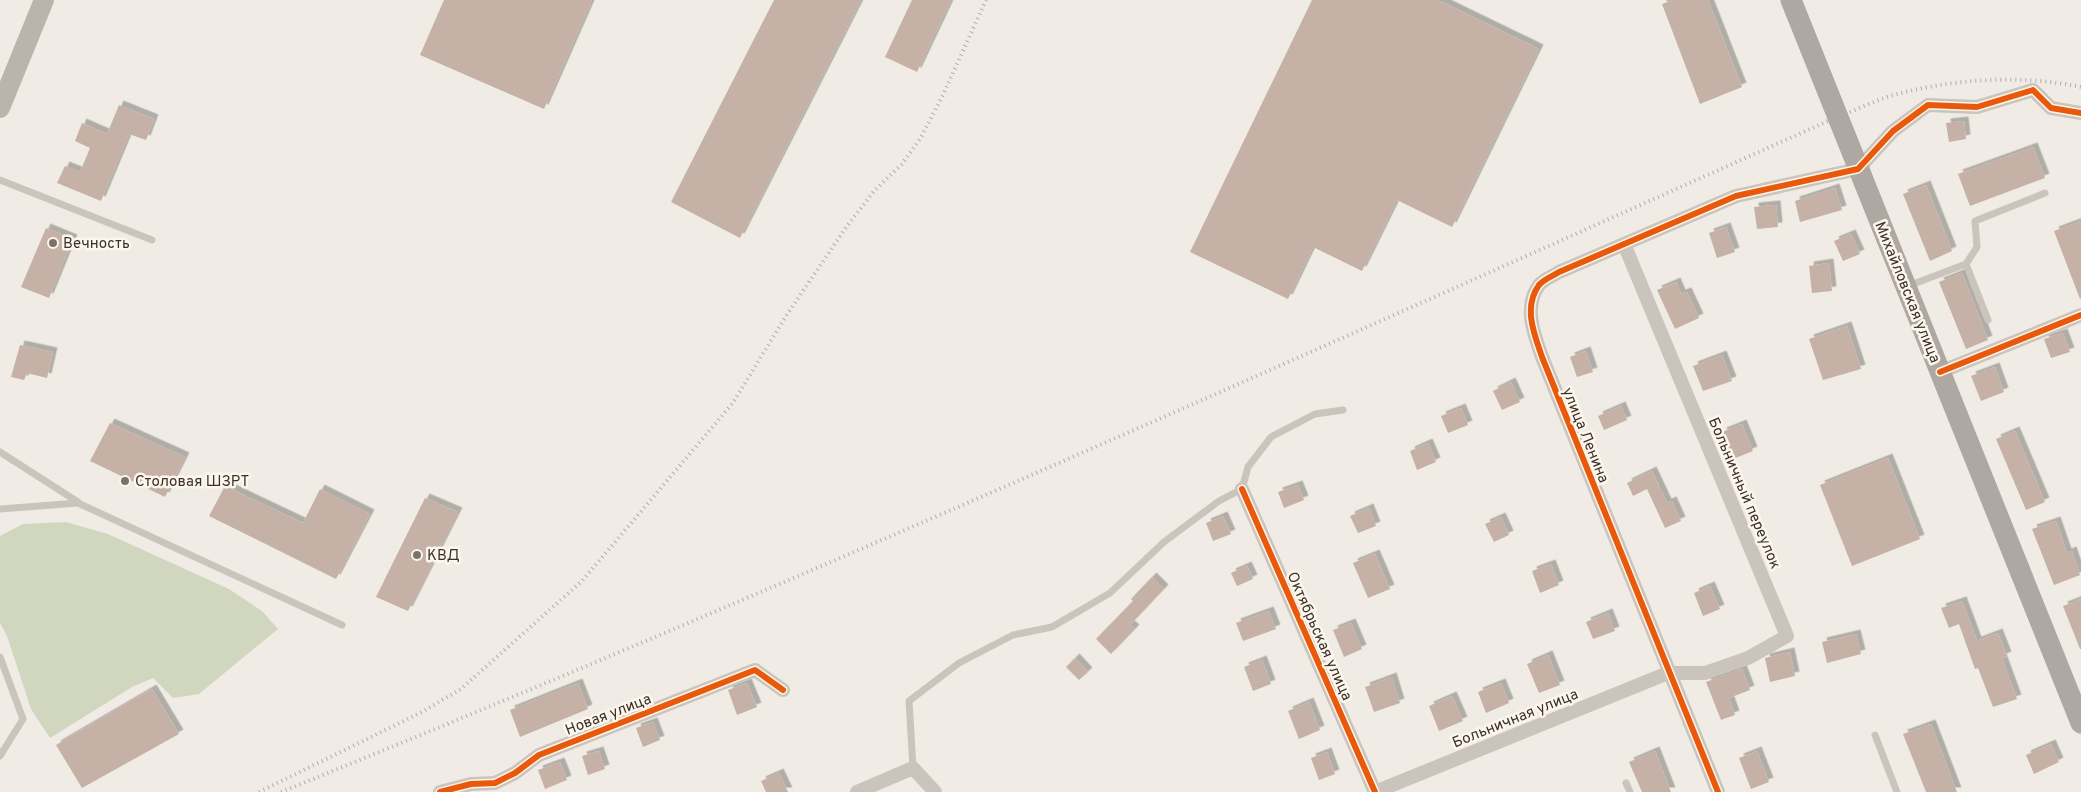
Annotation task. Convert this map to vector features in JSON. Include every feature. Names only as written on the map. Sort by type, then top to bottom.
[{"type":"main road","points":[[0,108],[44,0]]},
{"type":"main road","name":"Михайловская улица","points":[[1791,0],[2081,723]]},
{"type":"street","points":[[1858,169],[1893,130],[1928,105],[1977,107],[2033,90],[2051,108],[2081,113]]},
{"type":"street","name":"улица Ленина","points":[[1718,792],[1668,673],[1542,357],[1530,316],[1532,298],[1540,284],[1559,272],[1736,196],[1858,169]]},
{"type":"street","name":"Больничный переулок","points":[[1624,244],[1787,636],[1748,658],[1706,673],[1668,673]]},
{"type":"street","points":[[1940,372],[2081,315]]},
{"type":"street","name":"Октябрьская улица","points":[[1242,489],[1375,792]]},
{"type":"street","name":"Новая улица","points":[[440,792],[471,784],[497,787],[539,755],[755,670],[783,690]]},
{"type":"street","name":"Больничная улица","points":[[1375,792],[1668,673]]},
{"type":"street","points":[[857,792],[913,768],[935,792]]},
{"type":"lane","points":[[0,180],[152,240]]},
{"type":"lane","points":[[1906,287],[1966,264],[1977,247],[1975,221],[2046,193]]},
{"type":"lane","points":[[1966,264],[1988,320]]},
{"type":"lane","points":[[913,768],[909,701],[959,663],[1012,635],[1052,627],[1110,594],[1164,542],[1219,501],[1242,489],[1248,467],[1271,437],[1315,414],[1343,410]]},
{"type":"lane","points":[[0,452],[78,503],[342,625]]},
{"type":"lane","points":[[0,509],[78,503]]},
{"type":"lane","points":[[0,657],[23,719],[0,756]]},
{"type":"lane","points":[[1875,735],[1897,792]]},
{"type":"lane","points":[[1626,783],[1630,792]]},
{"type":"green space","points":[[66,522],[108,534],[229,589],[262,611],[278,629],[199,694],[173,698],[153,678],[132,687],[50,738],[31,709],[7,636],[0,623],[0,536],[23,524]]},
{"type":"building","points":[[444,0],[592,0],[544,109],[420,55]]},
{"type":"building","points":[[774,0],[861,0],[740,238],[671,202]]},
{"type":"building","points":[[912,0],[951,0],[917,72],[885,57]]},
{"type":"building","points":[[1312,0],[1438,0],[1539,49],[1452,227],[1397,200],[1362,271],[1313,247],[1288,299],[1190,252]]},
{"type":"building","points":[[1673,0],[1708,0],[1742,87],[1700,104],[1662,4]]},
{"type":"building","points":[[119,105],[154,119],[146,140],[129,134],[101,201],[57,183],[65,166],[80,172],[90,148],[75,141],[82,123],[107,134]]},
{"type":"building","points":[[1964,121],[1966,139],[1949,142],[1946,123]]},
{"type":"building","points":[[2033,147],[2045,178],[1970,206],[1958,174]]},
{"type":"building","points":[[1926,185],[1952,251],[1930,261],[1903,194]]},
{"type":"building","points":[[1835,188],[1842,210],[1800,222],[1795,201]]},
{"type":"building","points":[[1776,205],[1778,227],[1757,229],[1754,207]]},
{"type":"building","points":[[2081,221],[2081,298],[2080,299],[2054,231]]},
{"type":"building","points":[[1726,227],[1735,252],[1717,258],[1709,233]]},
{"type":"building","points":[[46,228],[73,239],[49,298],[21,287]]},
{"type":"building","points":[[1851,234],[1860,254],[1843,261],[1834,241]]},
{"type":"building","points":[[1829,263],[1832,291],[1812,293],[1809,266]]},
{"type":"building","points":[[1962,273],[1988,340],[1966,349],[1939,282]]},
{"type":"building","points":[[1676,282],[1681,294],[1687,292],[1699,318],[1675,329],[1657,290]]},
{"type":"building","points":[[1847,326],[1861,369],[1823,380],[1809,339]]},
{"type":"building","points":[[2063,333],[2070,352],[2051,358],[2044,339]]},
{"type":"building","points":[[20,345],[53,352],[47,378],[27,373],[24,380],[11,377]]},
{"type":"building","points":[[1586,351],[1593,372],[1577,377],[1570,357]]},
{"type":"building","points":[[1722,355],[1732,381],[1703,391],[1693,366]]},
{"type":"building","points":[[1995,367],[2004,392],[1981,401],[1971,376]]},
{"type":"building","points":[[1511,382],[1520,402],[1502,410],[1493,391]]},
{"type":"building","points":[[1621,406],[1627,420],[1604,430],[1598,416]]},
{"type":"building","points":[[1461,408],[1468,425],[1448,433],[1441,416]]},
{"type":"building","points":[[110,423],[185,457],[165,497],[90,461]]},
{"type":"building","points":[[1742,424],[1753,451],[1733,459],[1722,432]]},
{"type":"building","points":[[2015,431],[2045,502],[2026,510],[1996,439]]},
{"type":"building","points":[[1428,443],[1436,462],[1417,470],[1410,451]]},
{"type":"building","points":[[1888,458],[1920,539],[1852,566],[1820,485]]},
{"type":"building","points":[[1652,471],[1667,503],[1672,501],[1681,521],[1665,528],[1647,489],[1633,496],[1627,483]]},
{"type":"building","points":[[1298,485],[1304,500],[1284,508],[1278,492]]},
{"type":"building","points":[[225,486],[303,523],[320,489],[370,514],[336,579],[209,516]]},
{"type":"building","name":"КВД","points":[[425,498],[458,512],[408,611],[376,597]]},
{"type":"building","points":[[1369,508],[1376,526],[1358,533],[1350,516]]},
{"type":"building","points":[[1223,516],[1231,534],[1213,541],[1206,523]]},
{"type":"building","points":[[1501,517],[1509,535],[1494,542],[1485,524]]},
{"type":"building","points":[[2056,521],[2067,553],[2072,551],[2080,575],[2054,585],[2032,529]]},
{"type":"building","points":[[1375,554],[1390,589],[1368,598],[1353,563]]},
{"type":"building","points":[[1551,564],[1559,585],[1540,593],[1532,571]]},
{"type":"building","points":[[1247,566],[1253,579],[1237,586],[1231,573]]},
{"type":"building","points":[[1152,577],[1164,589],[1130,625],[1135,629],[1111,654],[1096,639],[1133,601],[1131,599]]},
{"type":"building","points":[[1710,586],[1720,609],[1703,616],[1694,593]]},
{"type":"building","points":[[2081,599],[2081,649],[2080,649],[2063,606]]},
{"type":"building","points":[[1962,601],[1977,641],[1998,633],[2007,656],[2002,658],[2017,699],[1993,707],[1978,668],[1975,669],[1959,624],[1949,628],[1941,608]]},
{"type":"building","points":[[1269,611],[1276,629],[1243,641],[1236,623]]},
{"type":"building","points":[[1608,613],[1615,631],[1593,639],[1586,622]]},
{"type":"building","points":[[1351,623],[1362,649],[1344,657],[1333,630]]},
{"type":"building","points":[[1856,634],[1861,654],[1827,663],[1822,642]]},
{"type":"building","points":[[1790,652],[1795,676],[1770,682],[1765,658]]},
{"type":"building","points":[[1548,655],[1560,685],[1539,693],[1527,664]]},
{"type":"building","points":[[1075,658],[1088,672],[1079,680],[1066,667]]},
{"type":"building","points":[[1262,660],[1271,684],[1253,691],[1244,667]]},
{"type":"building","points":[[1742,669],[1750,690],[1729,698],[1735,715],[1721,720],[1706,682]]},
{"type":"building","points":[[1392,677],[1400,703],[1374,712],[1365,687]]},
{"type":"building","points":[[578,683],[588,709],[520,737],[510,710]]},
{"type":"building","points":[[747,683],[757,707],[737,715],[728,690]]},
{"type":"building","points":[[1501,683],[1509,703],[1486,713],[1478,692]]},
{"type":"building","points":[[152,689],[179,734],[82,788],[56,745]]},
{"type":"building","points":[[1452,696],[1463,721],[1439,731],[1429,706]]},
{"type":"building","points":[[1309,702],[1320,730],[1299,739],[1288,711]]},
{"type":"building","points":[[653,722],[660,740],[643,747],[636,728]]},
{"type":"building","points":[[1931,724],[1957,792],[1926,792],[1903,734]]},
{"type":"building","points":[[2051,744],[2059,762],[2034,774],[2026,755]]},
{"type":"building","points":[[599,751],[605,769],[588,775],[582,756]]},
{"type":"building","points":[[1655,751],[1671,792],[1642,792],[1629,762]]},
{"type":"building","points":[[1757,751],[1769,782],[1751,789],[1739,758]]},
{"type":"building","points":[[1327,752],[1335,774],[1319,780],[1311,758]]},
{"type":"building","points":[[560,762],[567,780],[545,789],[538,770]]},
{"type":"building","points":[[779,773],[788,792],[766,792],[761,781]]},
{"type":"railway","points":[[259,792],[422,712],[461,689],[582,581],[732,404],[788,313],[847,226],[875,190],[902,164],[920,139],[942,97],[986,0]]},
{"type":"railway","points":[[281,792],[673,630],[1062,462],[1881,99],[1934,86],[1983,80],[2033,81],[2081,87]]},
{"type":"cycle path","points":[[1718,792],[1542,357],[1533,330],[1531,311],[1534,293],[1541,283],[1559,272],[1736,196],[1858,169],[1893,131],[1928,105],[1977,107],[2033,90],[2051,108],[2081,113]]},
{"type":"cycle path","points":[[1940,372],[2081,315]]},
{"type":"cycle path","points":[[1242,489],[1375,792]]},
{"type":"cycle path","points":[[440,792],[471,784],[495,783],[515,773],[539,755],[755,670],[783,690]]},
{"type":"place","name":"Вечность","points":[[53,243]]},
{"type":"place","name":"Столовая ШЗРТ","points":[[125,481]]},
{"type":"place","name":"КВД","points":[[417,555]]}]
